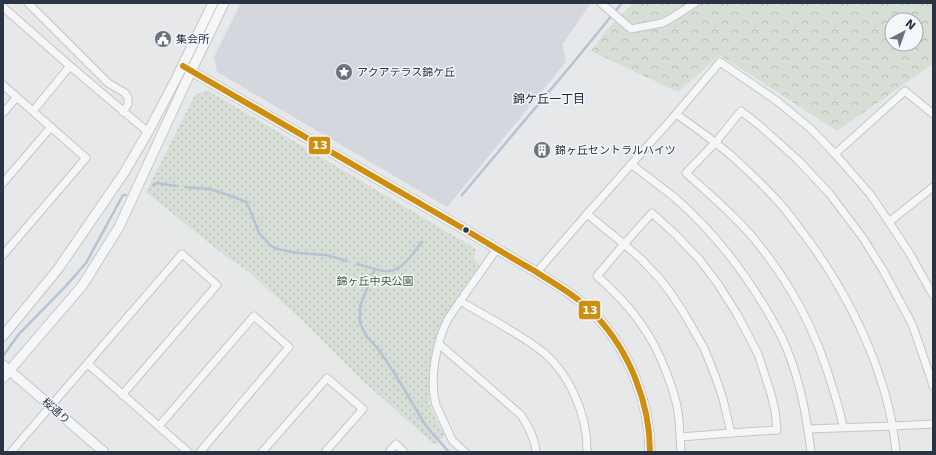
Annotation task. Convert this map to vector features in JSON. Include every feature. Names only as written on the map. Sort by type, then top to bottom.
[{"type":"street","points":[[28,3],[108,83],[125,93],[128,98],[128,104],[123,112]]},
{"type":"street","points":[[3,378],[6,368],[82,286],[119,227],[213,3]]},
{"type":"street","points":[[3,336],[58,269],[124,173],[224,3]]},
{"type":"street","points":[[601,3],[631,29],[670,19],[695,3]]},
{"type":"street","points":[[3,7],[148,132]]},
{"type":"street","points":[[536,273],[720,62],[777,101],[811,129],[835,154],[870,194],[910,254],[932,292]]},
{"type":"street","points":[[33,111],[70,66]]},
{"type":"street","points":[[187,68],[497,249],[562,288],[580,302],[595,315],[609,331],[634,374],[646,412],[650,452]]},
{"type":"street","points":[[3,85],[86,158],[3,255]]},
{"type":"street","points":[[835,154],[905,91],[933,114]]},
{"type":"street","points":[[3,113],[17,97]]},
{"type":"street","points":[[843,427],[838,403],[822,354],[797,299],[778,270],[749,234],[686,173],[715,143],[741,111],[759,124],[798,160],[829,194],[863,238],[883,270],[912,324],[933,386]]},
{"type":"street","points":[[676,114],[733,157],[774,197],[808,239],[849,306],[872,356],[882,384],[892,426],[896,452]]},
{"type":"street","points":[[3,183],[51,127]]},
{"type":"street","points":[[631,164],[699,220],[741,269],[754,289],[788,350],[805,407],[810,452]]},
{"type":"street","points":[[889,222],[933,187]]},
{"type":"street","points":[[680,437],[731,432],[777,430],[775,411],[758,354],[737,314],[718,284],[699,259],[652,213],[598,276],[625,302],[640,322],[656,348],[676,400],[681,452]]},
{"type":"street","points":[[586,214],[624,244],[659,278],[670,292],[704,348],[723,399],[731,432]]},
{"type":"street","points":[[465,452],[452,440],[436,406],[434,400],[433,382],[434,364],[441,335],[448,320],[497,249]]},
{"type":"street","points":[[15,451],[50,406],[182,254],[218,285],[122,395]]},
{"type":"street","points":[[460,301],[540,349],[554,364],[571,388],[581,412],[586,435],[587,452]]},
{"type":"street","points":[[158,426],[254,316],[289,347],[200,452]]},
{"type":"street","points":[[439,344],[521,414],[528,425],[536,452]]},
{"type":"street","points":[[88,364],[188,452]]},
{"type":"street","name":"桜通り","points":[[6,368],[104,452]]},
{"type":"street","points":[[262,452],[327,378],[363,409],[325,452]]},
{"type":"street","points":[[808,429],[933,424]]},
{"type":"street","points":[[389,452],[396,444],[404,452]]},
{"type":"shaded area","points":[[241,3],[591,3],[562,45],[566,62],[447,207],[217,72],[214,57]]},
{"type":"green space","points":[[633,3],[933,3],[933,64],[837,131],[720,55],[678,92],[591,51],[606,31]]},
{"type":"green space","name":"錦ヶ丘中央公園","points":[[207,90],[476,249],[473,258],[480,266],[466,284],[448,312],[440,327],[431,357],[429,402],[435,418],[445,435],[435,445],[361,379],[302,320],[249,272],[219,251],[146,192],[195,95]]},
{"type":"waterway","points":[[462,195],[622,3]]},
{"type":"waterway","points":[[153,185],[157,183],[176,186]]},
{"type":"waterway","points":[[185,187],[210,189],[246,202],[259,233],[270,245],[277,249],[298,253],[326,255],[347,261]]},
{"type":"waterway","points":[[3,356],[19,334],[86,263],[123,195],[126,195]]},
{"type":"waterway","points":[[357,264],[383,271],[395,270],[408,259],[422,242]]},
{"type":"waterway","points":[[375,269],[360,306],[360,323],[367,337],[379,350],[395,374],[426,426],[449,452]]},
{"type":"transit line","name":"13","points":[[183,66],[464,229],[533,270],[581,302],[595,315],[618,344],[635,378],[642,396],[646,415],[650,452]]},
{"type":"place","name":"集会所","points":[[163,39]]},
{"type":"place","name":"アクアテラス錦ケ丘","points":[[344,72]]},
{"type":"place","name":"錦ヶ丘セントラルハイツ","points":[[542,150]]},
{"type":"district","name":"錦ケ丘一丁目","points":[[549,99]]}]
